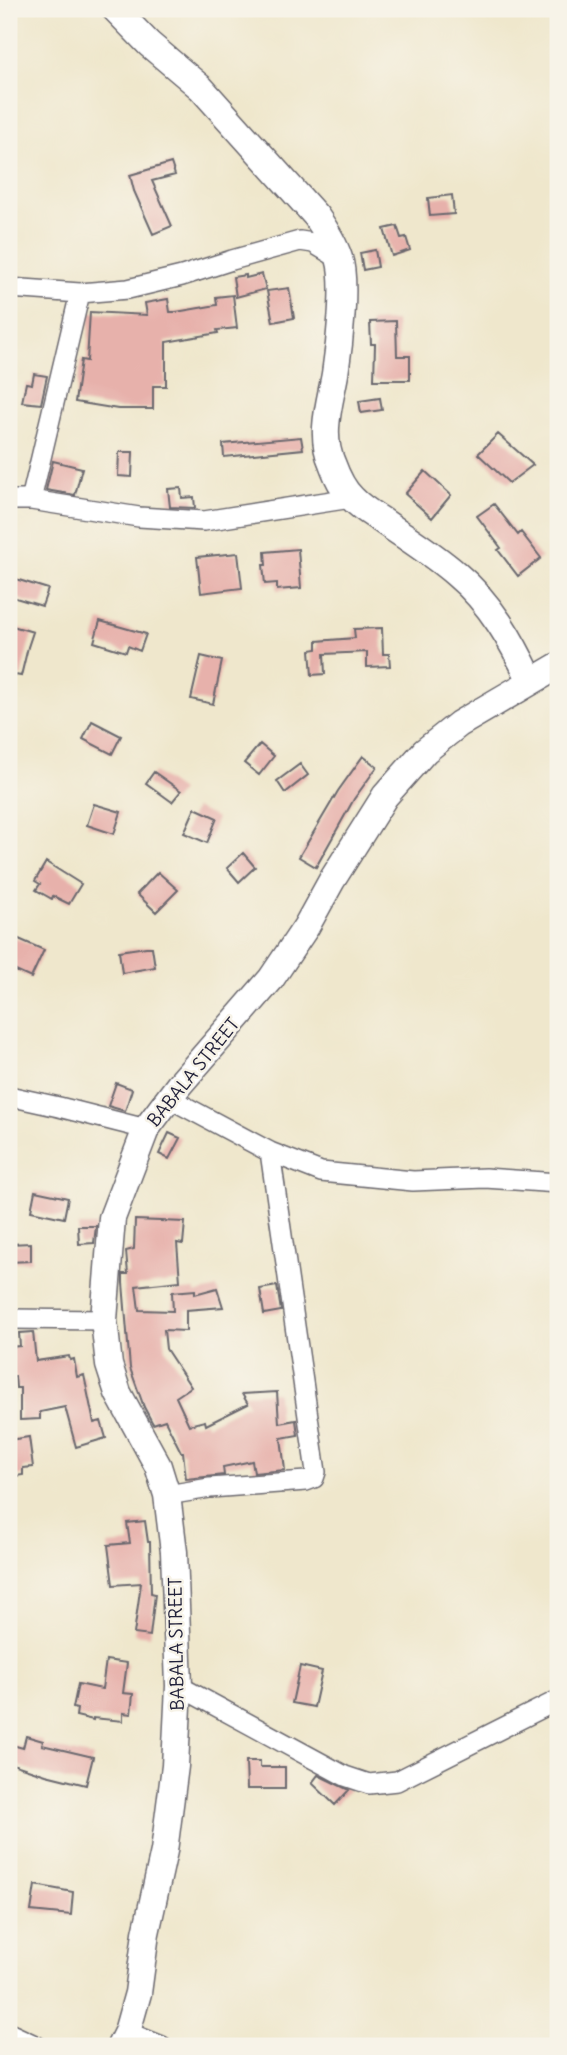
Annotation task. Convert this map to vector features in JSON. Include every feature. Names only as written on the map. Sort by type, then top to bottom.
[{"type":"street","points":[[115,9],[149,44],[201,88],[316,216],[330,236],[342,271],[335,373],[328,405],[327,446],[331,462],[351,498],[434,556],[479,596],[512,640],[531,681]]},
{"type":"street","points":[[9,288],[80,293],[128,289],[300,241],[313,243],[340,259]]},
{"type":"street","points":[[31,500],[80,293]]},
{"type":"street","points":[[9,500],[31,500],[139,517],[204,521],[351,498]]},
{"type":"street","name":"BABALA STREET","points":[[123,2039],[138,1993],[146,1933],[164,1851],[175,1766],[179,1686],[174,1552],[167,1495],[158,1465],[118,1393],[109,1365],[104,1320],[112,1218],[146,1129],[169,1098],[271,979],[306,927],[385,796],[425,751],[459,724],[558,666]]},
{"type":"street","points":[[9,1096],[146,1129]]},
{"type":"street","points":[[169,1098],[270,1152],[321,1172],[413,1181],[485,1178],[558,1183]]},
{"type":"street","points":[[167,1495],[210,1488],[306,1481],[314,1478],[316,1472],[270,1152]]},
{"type":"street","points":[[9,1319],[104,1320]]},
{"type":"street","points":[[179,1686],[345,1776],[369,1784],[397,1781],[558,1700]]},
{"type":"street","points":[[9,2033],[37,2046]]},
{"type":"street","points":[[123,2039],[162,2046]]},
{"type":"building","points":[[171,163],[175,175],[152,181],[172,226],[153,234],[130,175]]},
{"type":"building","points":[[452,195],[454,214],[430,216],[428,198]]},
{"type":"building","points":[[397,226],[401,238],[406,237],[410,250],[392,256],[384,229]]},
{"type":"building","points":[[375,250],[378,267],[363,270],[360,253]]},
{"type":"building","points":[[262,274],[266,289],[236,297],[233,277],[246,275],[246,278]]},
{"type":"building","points":[[289,288],[294,318],[273,322],[267,291]]},
{"type":"building","points":[[233,295],[237,328],[166,342],[166,386],[153,386],[153,409],[118,409],[75,402],[81,360],[87,361],[90,312],[147,315],[145,303],[168,299],[170,312],[176,312],[217,305],[216,297]]},
{"type":"building","points":[[396,321],[397,356],[410,356],[410,380],[374,380],[375,344],[371,344],[370,322]]},
{"type":"building","points":[[34,374],[47,376],[41,404],[22,402],[26,383],[32,384]]},
{"type":"building","points":[[380,398],[382,410],[361,413],[359,401]]},
{"type":"building","points":[[498,434],[533,465],[509,483],[478,454]]},
{"type":"building","points":[[301,437],[303,449],[224,457],[223,444]]},
{"type":"building","points":[[119,452],[133,452],[132,477],[118,476]]},
{"type":"building","points":[[53,461],[82,468],[75,495],[46,490]]},
{"type":"building","points":[[425,471],[451,495],[432,518],[405,494]]},
{"type":"building","points":[[181,488],[182,498],[194,497],[195,508],[170,507],[168,489]]},
{"type":"building","points":[[494,504],[518,535],[521,532],[541,558],[518,576],[477,516]]},
{"type":"building","points":[[298,549],[301,588],[277,590],[277,583],[265,584],[265,552]]},
{"type":"building","points":[[238,553],[242,588],[201,593],[197,557]]},
{"type":"building","points":[[9,577],[48,589],[42,606],[9,596]]},
{"type":"building","points":[[100,621],[146,634],[140,651],[128,646],[126,652],[94,642]]},
{"type":"building","points":[[9,625],[33,632],[21,676],[9,674]]},
{"type":"building","points":[[382,628],[383,654],[389,654],[390,666],[367,667],[367,652],[324,654],[325,674],[312,675],[310,650],[317,649],[317,641],[355,638],[354,629]]},
{"type":"building","points":[[201,656],[222,661],[213,704],[191,699]]},
{"type":"building","points":[[92,721],[121,736],[112,754],[83,739]]},
{"type":"building","points":[[260,744],[274,756],[259,775],[244,763]]},
{"type":"building","points":[[363,756],[377,767],[354,799],[316,867],[299,857],[338,791]]},
{"type":"building","points":[[300,764],[308,775],[285,793],[277,781]]},
{"type":"building","points":[[154,772],[181,791],[172,802],[146,783]]},
{"type":"building","points":[[94,804],[121,812],[114,834],[87,825]]},
{"type":"building","points":[[195,808],[217,818],[207,843],[184,833]]},
{"type":"building","points":[[243,853],[255,867],[239,882],[227,868]]},
{"type":"building","points":[[46,862],[81,884],[69,904],[36,890],[40,884],[35,881]]},
{"type":"building","points":[[158,872],[178,890],[156,912],[137,894]]},
{"type":"building","points":[[12,936],[44,950],[31,978],[9,968],[9,943]]},
{"type":"building","points":[[152,947],[155,967],[122,973],[119,951]]},
{"type":"building","points":[[116,1083],[132,1089],[125,1111],[108,1106]]},
{"type":"building","points":[[169,1133],[180,1138],[169,1159],[159,1154]]},
{"type":"building","points":[[35,1191],[68,1198],[64,1218],[31,1211]]},
{"type":"building","points":[[135,1220],[185,1222],[183,1244],[177,1243],[180,1281],[136,1286],[139,1310],[173,1311],[172,1292],[195,1290],[195,1294],[217,1288],[223,1307],[186,1310],[186,1331],[164,1330],[166,1349],[191,1387],[176,1397],[189,1425],[205,1421],[206,1425],[248,1404],[242,1394],[277,1392],[279,1423],[296,1420],[298,1435],[281,1438],[285,1470],[254,1473],[252,1461],[223,1467],[224,1475],[186,1479],[183,1452],[165,1420],[153,1424],[130,1368],[123,1274],[128,1274],[126,1251],[134,1249]]},
{"type":"building","points":[[78,1226],[96,1226],[94,1243],[79,1244]]},
{"type":"building","points":[[31,1243],[31,1261],[9,1262],[9,1244]]},
{"type":"building","points":[[277,1286],[281,1311],[264,1314],[260,1289]]},
{"type":"building","points":[[33,1332],[36,1361],[69,1356],[70,1360],[74,1359],[77,1377],[84,1375],[94,1423],[101,1421],[106,1438],[76,1447],[65,1407],[40,1412],[40,1419],[20,1420],[20,1388],[16,1388],[15,1376],[11,1376],[9,1347],[20,1346],[19,1333]]},
{"type":"building","points":[[29,1437],[33,1467],[23,1468],[23,1475],[9,1477],[9,1440]]},
{"type":"building","points":[[145,1521],[150,1542],[151,1593],[155,1594],[150,1636],[134,1634],[141,1583],[113,1585],[108,1545],[130,1543],[127,1523]]},
{"type":"building","points":[[106,1660],[127,1663],[123,1693],[133,1694],[131,1714],[123,1713],[123,1721],[93,1720],[76,1716],[77,1709],[73,1708],[78,1684],[102,1689]]},
{"type":"building","points":[[300,1666],[322,1671],[314,1707],[292,1703]]},
{"type":"building","points":[[26,1736],[43,1741],[42,1745],[93,1757],[86,1785],[9,1763],[9,1744],[23,1748]]},
{"type":"building","points":[[246,1761],[260,1761],[260,1767],[285,1767],[285,1789],[247,1789]]},
{"type":"building","points":[[318,1775],[349,1790],[335,1805],[312,1783]]},
{"type":"building","points":[[35,1885],[73,1892],[71,1915],[31,1911]]}]
